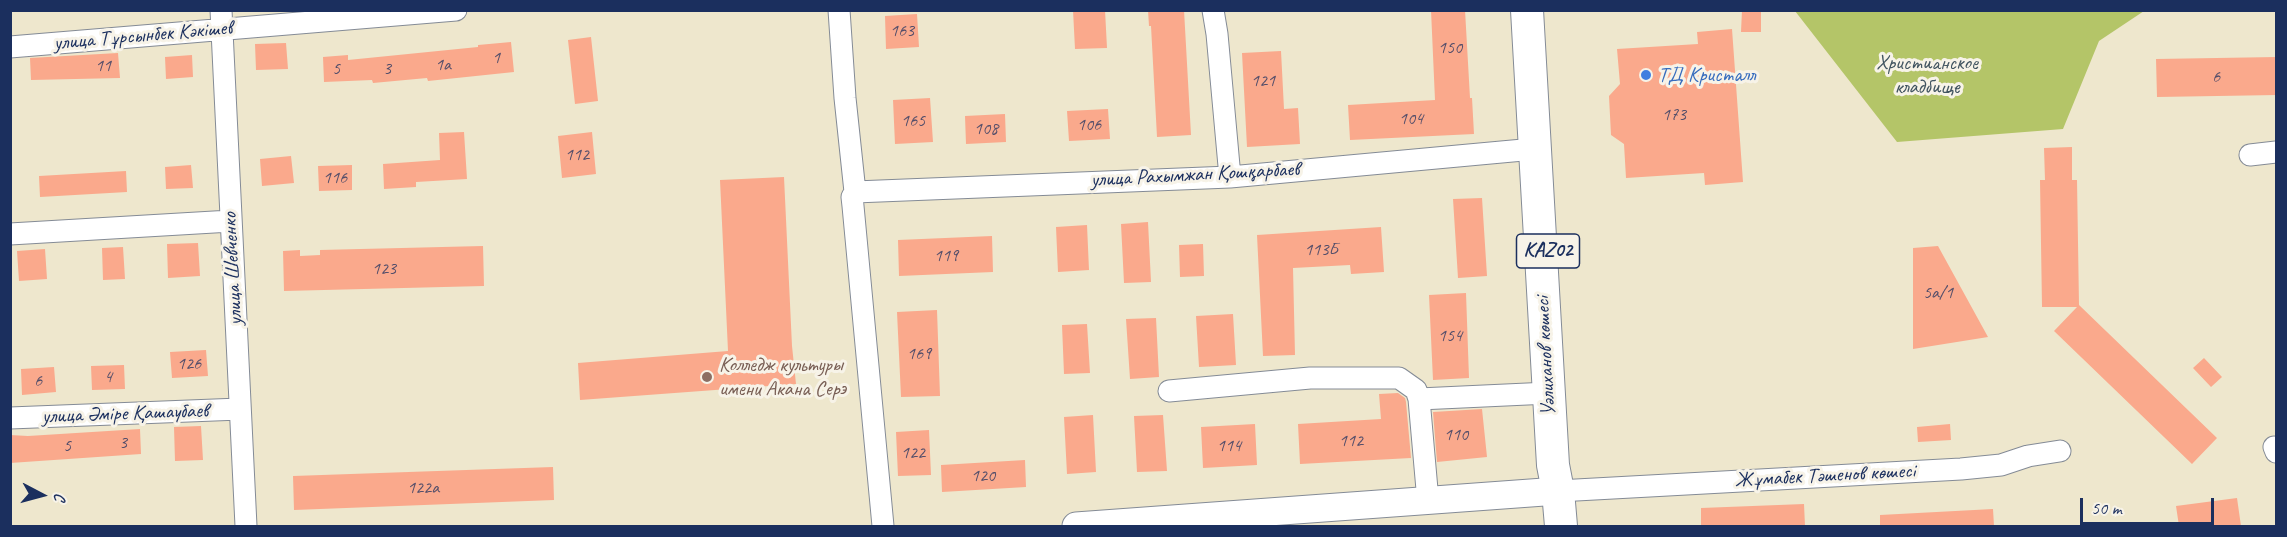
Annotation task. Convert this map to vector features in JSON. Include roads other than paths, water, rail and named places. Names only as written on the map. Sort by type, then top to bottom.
[{"type":"highway","name":"KАZ02","points":[[1527,10],[1534,149]]},
{"type":"highway","name":"KАZ02","points":[[1535,10],[1560,467],[1573,490]]},
{"type":"highway","name":"Уәлиханов көшесі","points":[[1534,149],[1553,465],[1573,490],[1561,526]]},
{"type":"main road","points":[[1076,526],[1573,490]]},
{"type":"street","name":"улица Тұрсынбек Кәкішев","points":[[10,47],[221,20],[456,10]]},
{"type":"street","points":[[839,10],[855,192],[852,198],[884,526]]},
{"type":"street","points":[[1213,10],[1230,177]]},
{"type":"street","name":"улица Шевченко","points":[[221,20],[246,526]]},
{"type":"street","name":"улица Рахымжан Қошқарбаев","points":[[855,192],[1230,177],[1534,149]]},
{"type":"street","points":[[2250,155],[2277,152]]},
{"type":"street","points":[[10,234],[231,221]]},
{"type":"street","points":[[1169,391],[1310,378],[1399,378],[1416,390],[1419,399],[1428,501]]},
{"type":"street","points":[[1419,399],[1549,393]]},
{"type":"street","name":"улица Әміре Қашаубаев","points":[[10,418],[240,409]]},
{"type":"street","name":"Жұмабек Тәшенов көшесі","points":[[1573,490],[1961,469],[2001,465],[2028,456],[2060,451]]},
{"type":"place","name":"ТД Кристалл","points":[[1646,75]]},
{"type":"place","name":"Колледж культуры имени Акана Серэ","points":[[707,377]]},
{"type":"park label","name":"Христианское кладбище","points":[[1927,75]]}]
